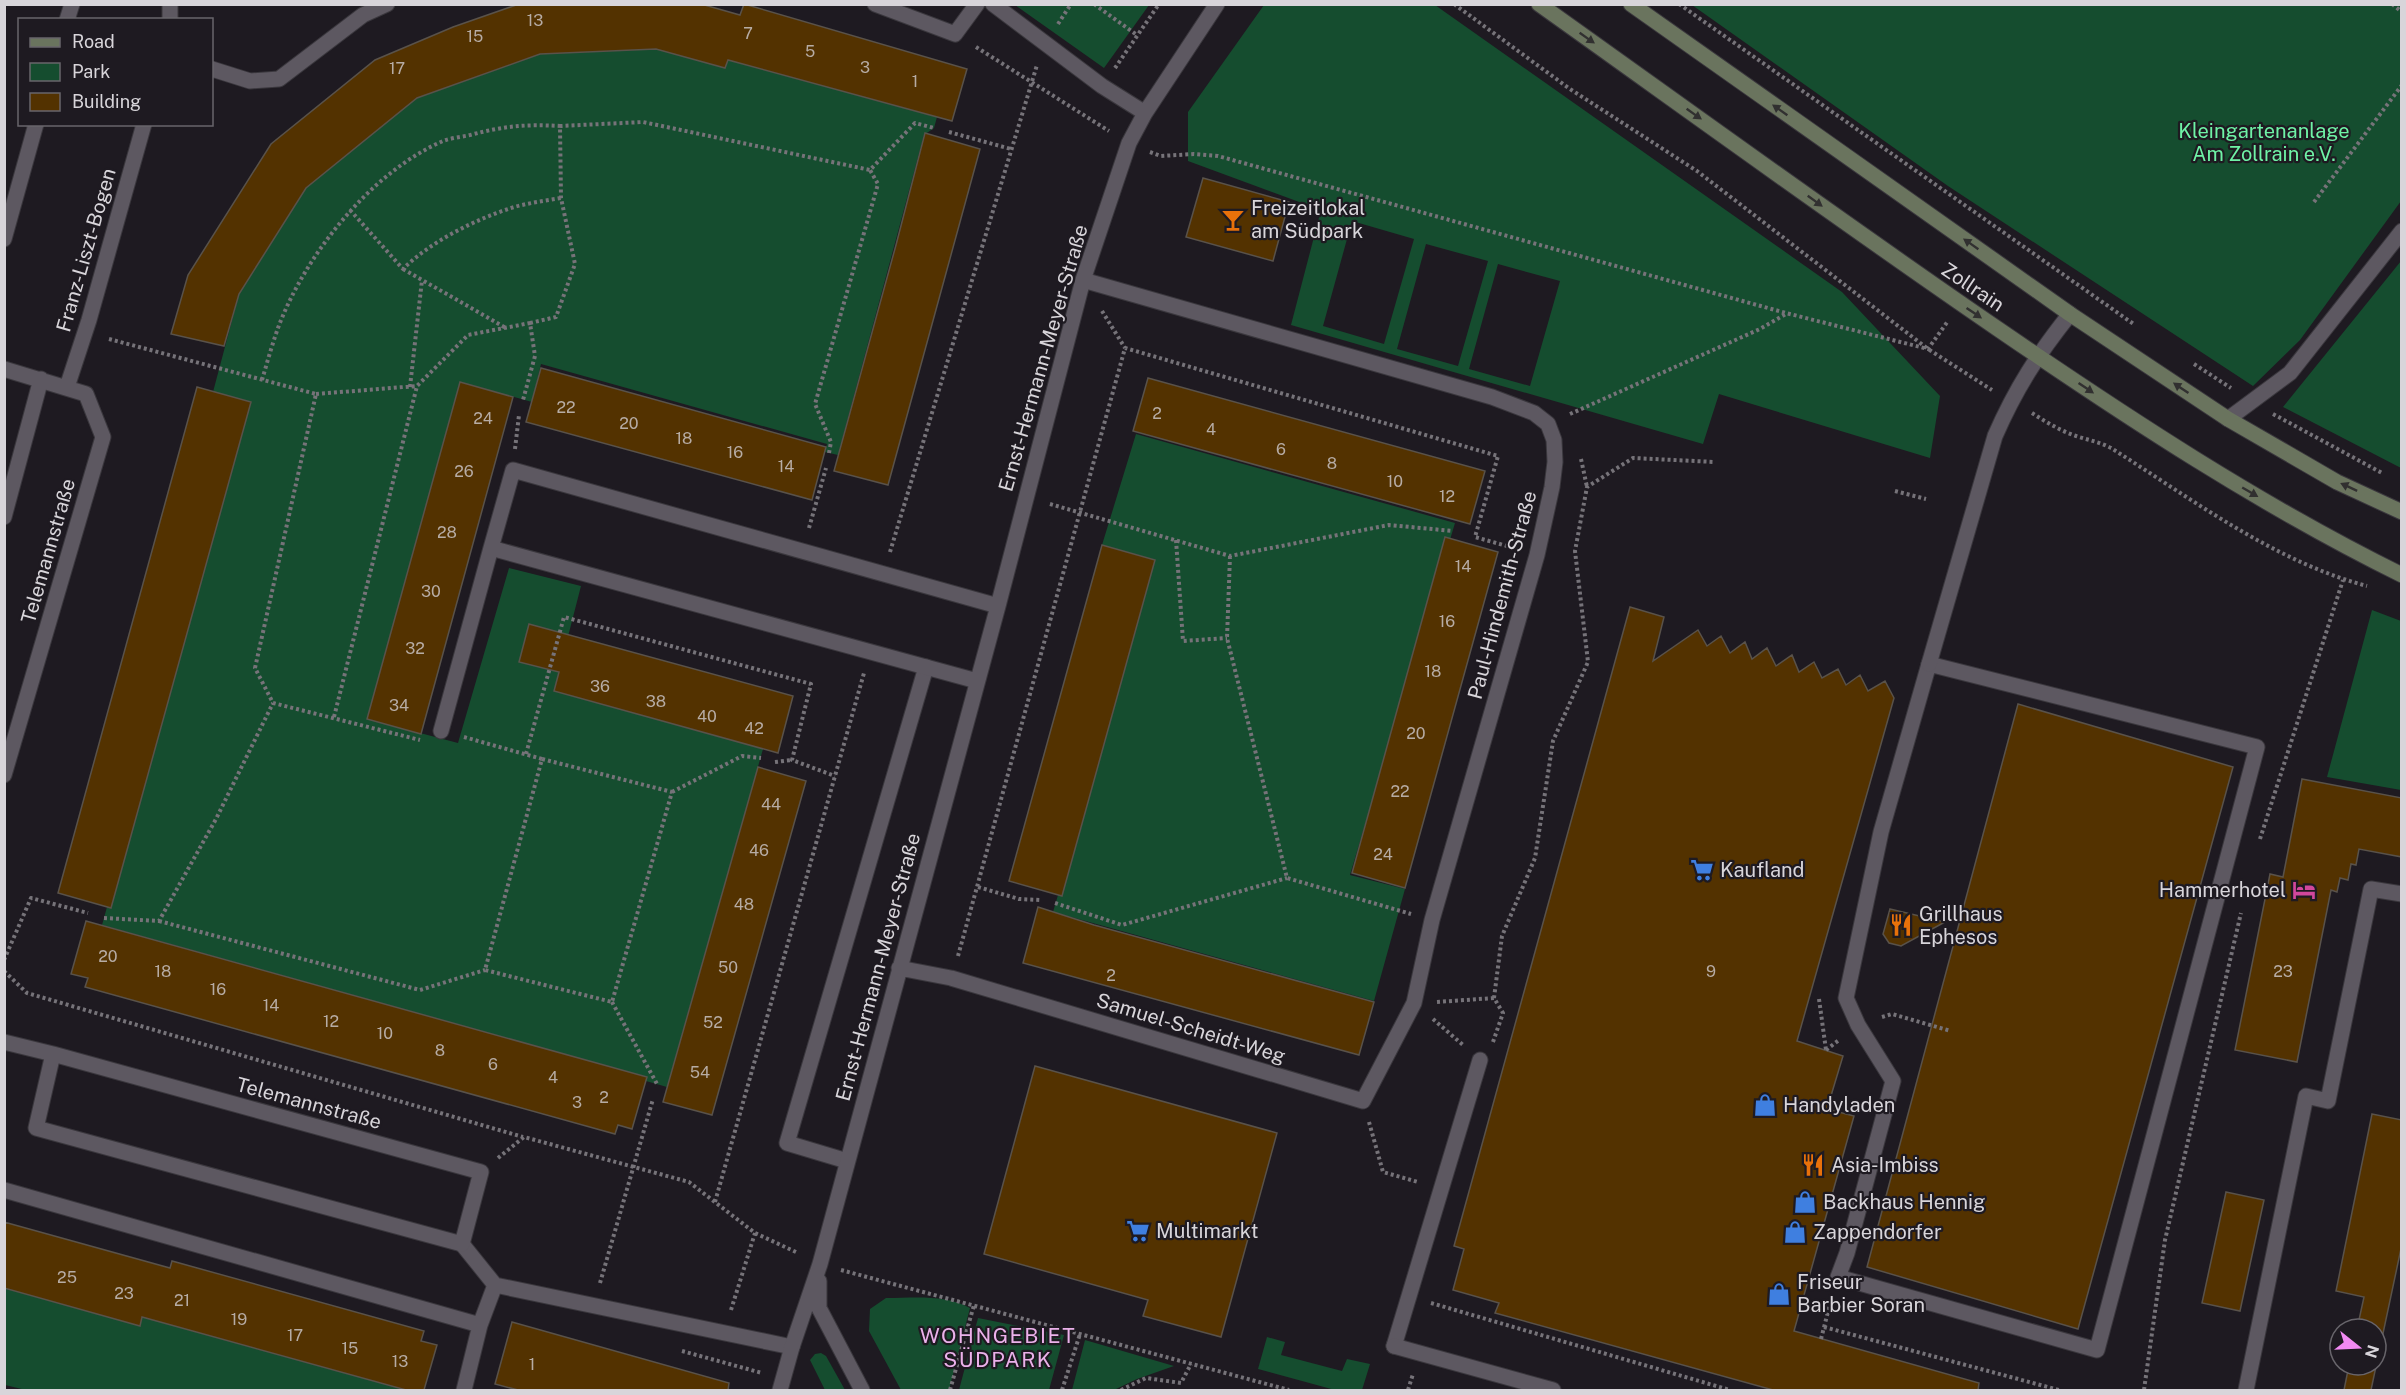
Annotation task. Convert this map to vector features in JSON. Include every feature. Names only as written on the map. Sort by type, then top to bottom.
[{"type":"main road","name":"Zollrain","points":[[1539,4],[2037,356],[2187,455],[2341,545],[2402,575]]},
{"type":"main road","name":"Zollrain","points":[[1631,4],[2070,314],[2228,419],[2337,482],[2402,512]]},
{"type":"street","points":[[213,69],[250,81],[279,79],[363,15],[387,4]]},
{"type":"street","points":[[875,4],[955,34],[977,4]]},
{"type":"street","points":[[993,4],[1102,86],[1145,113]]},
{"type":"street","name":"Ernst-Hermann-Meyer-Straße","points":[[780,1390],[820,1264],[998,606],[1083,280],[1129,143],[1145,113],[1217,4]]},
{"type":"street","points":[[4,239],[35,126]]},
{"type":"street","name":"Franz-Liszt-Bogen","points":[[67,387],[85,333],[143,126]]},
{"type":"street","points":[[2228,419],[2290,373],[2402,231]]},
{"type":"street","points":[[1083,280],[1492,397],[1534,412],[1548,424]]},
{"type":"street","points":[[1929,664],[2257,747],[2097,1350],[1838,1277],[1847,1253],[1893,1081],[1858,1025],[1846,998],[1881,832],[1929,664],[1995,436],[2010,400],[2037,356],[2070,314]]},
{"type":"street","name":"Telemannstraße","points":[[4,369],[86,394],[103,437],[4,775]]},
{"type":"street","points":[[4,517],[41,379]]},
{"type":"street","name":"Paul-Hindemith-Straße","points":[[1414,1003],[1432,920],[1538,555],[1555,462],[1554,440],[1548,424]]},
{"type":"street","points":[[441,731],[513,470],[998,606]]},
{"type":"street","points":[[491,548],[977,681]]},
{"type":"street","points":[[847,1161],[787,1143],[926,667]]},
{"type":"street","points":[[2246,1390],[2306,1096],[2328,1101],[2372,889],[2402,894]]},
{"type":"street","name":"Samuel-Scheidt-Weg","points":[[899,968],[951,978],[1363,1101]]},
{"type":"street","points":[[1363,1101],[1414,1003]]},
{"type":"street","name":"Telemannstraße","points":[[4,1042],[481,1172]]},
{"type":"street","points":[[53,1054],[36,1128],[462,1244],[495,1285],[792,1347]]},
{"type":"street","points":[[1480,1060],[1394,1346],[1553,1390]]},
{"type":"street","points":[[462,1244],[481,1172]]},
{"type":"street","points":[[4,1190],[480,1325]]},
{"type":"street","name":"Ernst-Hermann-Meyer-Straße","points":[[820,1264],[819,1308],[862,1390]]},
{"type":"street","points":[[464,1390],[480,1325],[495,1285]]},
{"type":"path","points":[[1094,4],[1137,35]]},
{"type":"path","points":[[1102,86],[1159,4]]},
{"type":"path","points":[[1454,4],[1570,89],[1697,171],[1928,349],[1968,376],[2064,431],[2109,447],[2134,465],[2279,551],[2314,569],[2374,588]]},
{"type":"path","points":[[1679,4],[2139,328]]},
{"type":"path","points":[[2392,4],[2402,12]]},
{"type":"path","points":[[955,34],[1129,143],[1161,156],[1194,154],[1218,156],[1786,313],[1928,349]]},
{"type":"path","points":[[883,574],[1044,43]]},
{"type":"path","points":[[2314,202],[2402,85]]},
{"type":"path","points":[[262,380],[278,327],[302,277],[350,210],[398,167],[444,141],[492,129],[524,124],[560,126],[644,122],[870,171],[878,184],[815,404],[831,442],[829,453]]},
{"type":"path","points":[[870,171],[915,123],[934,128]]},
{"type":"path","points":[[334,717],[417,386],[468,334],[556,317],[575,264],[561,198],[560,126]]},
{"type":"path","points":[[949,132],[1011,149]]},
{"type":"path","points":[[403,269],[414,258],[449,234],[510,208],[561,198]]},
{"type":"path","points":[[350,210],[403,269],[506,328]]},
{"type":"path","points":[[410,387],[422,280]]},
{"type":"path","points":[[1083,280],[1125,348],[1498,456],[1475,537]]},
{"type":"path","points":[[1548,424],[1760,329],[1786,313]]},
{"type":"path","points":[[523,400],[535,356],[530,323]]},
{"type":"path","points":[[85,333],[316,394],[417,386]]},
{"type":"path","points":[[951,978],[1125,348]]},
{"type":"path","points":[[2192,363],[2253,402],[2392,478]]},
{"type":"path","points":[[316,394],[255,668],[273,703],[435,745],[441,731],[672,792],[742,756],[761,758]]},
{"type":"path","points":[[513,470],[519,415]]},
{"type":"path","points":[[1414,1003],[1480,1060],[1488,1055],[1503,1013],[1494,998],[1502,936],[1535,858],[1553,741],[1588,662],[1575,551],[1587,487],[1633,458],[1715,462]]},
{"type":"path","points":[[803,551],[826,468]]},
{"type":"path","points":[[1895,491],[1926,499]]},
{"type":"path","points":[[1026,497],[1230,556],[1389,525],[1453,531]]},
{"type":"path","points":[[1467,535],[1538,555]]},
{"type":"path","points":[[1176,540],[1183,641],[1227,638]]},
{"type":"path","points":[[1230,556],[1227,638],[1287,878]]},
{"type":"path","points":[[2259,843],[2343,580]]},
{"type":"path","points":[[526,754],[564,617],[811,684],[792,760]]},
{"type":"path","points":[[715,1202],[870,652]]},
{"type":"path","points":[[159,921],[216,819],[273,703]]},
{"type":"path","points":[[485,970],[542,759]]},
{"type":"path","points":[[775,762],[792,760],[835,776]]},
{"type":"path","points":[[657,1084],[612,1002],[672,792]]},
{"type":"path","points":[[1055,903],[1122,925],[1287,878],[1432,920]]},
{"type":"path","points":[[978,887],[1019,899],[1040,900]]},
{"type":"path","points":[[4,960],[31,898],[88,913]]},
{"type":"path","points":[[2144,1390],[2165,1240],[2241,911]]},
{"type":"path","points":[[104,918],[159,921],[420,990],[485,970],[612,1002]]},
{"type":"path","points":[[4,971],[27,993],[632,1168],[688,1182],[755,1233],[820,1264],[1289,1390]]},
{"type":"path","points":[[1414,1003],[1494,998]]},
{"type":"path","points":[[1819,999],[1826,1050]]},
{"type":"path","points":[[1892,1014],[1951,1031]]},
{"type":"path","points":[[594,1305],[653,1099]]},
{"type":"path","points":[[1363,1101],[1383,1172],[1442,1188]]},
{"type":"path","points":[[481,1172],[524,1137]]},
{"type":"path","points":[[724,1333],[755,1233]]},
{"type":"path","points":[[1409,1297],[1730,1390]]},
{"type":"path","points":[[950,1390],[974,1305]]},
{"type":"path","points":[[1821,1339],[1824,1327],[2059,1390]]},
{"type":"path","points":[[1062,1390],[1080,1334]]},
{"type":"path","points":[[1121,1390],[1146,1378],[1181,1383],[1191,1364]]},
{"type":"green space","points":[[1015,5],[1149,5],[1104,68]]},
{"type":"green space","points":[[1264,5],[1435,5],[1842,292],[1940,396],[1930,458],[1719,394],[1703,444],[1291,325],[1321,210],[1188,161],[1188,112]],"holes":[[[1352,221],[1414,239],[1384,344],[1323,326]],[[1426,244],[1488,261],[1458,366],[1397,349]],[[1498,264],[1560,281],[1530,386],[1469,369]]]},
{"type":"green space","name":"Kleingartenanlage Am Zollrain e.V.","points":[[1692,5],[2401,5],[2401,201],[2300,340],[2253,386],[1948,186]]},
{"type":"green space","points":[[656,49],[728,60],[937,117],[934,128],[924,135],[838,455],[825,452],[827,444],[541,364],[532,402],[460,382],[367,719],[458,743],[509,568],[581,586],[554,691],[763,749],[667,1087],[646,1081],[646,1077],[102,925],[107,907],[111,908],[213,392],[239,294],[306,188],[417,98],[540,54]]},
{"type":"green space","points":[[2401,261],[2402,468],[2283,407]]},
{"type":"green space","points":[[1136,434],[1455,523],[1350,875],[1405,889],[1374,1001],[1053,912],[1058,895],[1062,896],[1155,560],[1102,545]]},
{"type":"green space","points":[[2372,610],[2401,621],[2401,790],[2327,777]]},
{"type":"green space","points":[[4,1288],[140,1326],[142,1317],[406,1390],[26,1390],[5,1385]]},
{"type":"green space","points":[[886,1298],[940,1299],[970,1308],[949,1390],[901,1390],[869,1331],[870,1309]]},
{"type":"green space","points":[[978,1318],[1064,1335],[1049,1390],[959,1390]]},
{"type":"green space","points":[[1267,1337],[1285,1342],[1281,1355],[1342,1371],[1347,1359],[1370,1364],[1362,1390],[1335,1390],[1258,1369]]},
{"type":"green space","points":[[1085,1340],[1174,1366],[1114,1390],[1072,1390]]},
{"type":"green space","points":[[821,1353],[826,1356],[845,1390],[825,1390],[810,1360],[815,1354]]},
{"type":"building","points":[[519,4],[701,4],[740,15],[744,4],[967,69],[952,121],[728,60],[725,68],[656,49],[540,54],[417,98],[306,188],[239,294],[224,346],[171,334],[188,275],[271,144],[375,60],[453,27]]},
{"type":"building","points":[[925,133],[980,149],[888,485],[834,471]]},
{"type":"building","points":[[1203,178],[1289,202],[1273,261],[1186,237]]},
{"type":"building","points":[[541,368],[826,447],[812,500],[526,422]]},
{"type":"building","points":[[1148,378],[1485,471],[1470,524],[1133,431]]},
{"type":"building","points":[[460,382],[513,397],[421,734],[367,719]]},
{"type":"building","points":[[197,387],[251,402],[111,908],[58,893]]},
{"type":"building","points":[[1445,537],[1498,552],[1405,888],[1352,873]]},
{"type":"building","points":[[1102,545],[1155,560],[1062,896],[1009,881]]},
{"type":"building","name":"Kaufland","points":[[1630,607],[1664,617],[1653,661],[1698,630],[1707,646],[1721,636],[1730,653],[1745,642],[1752,659],[1767,648],[1776,666],[1792,655],[1799,672],[1814,662],[1822,678],[1838,669],[1846,685],[1860,675],[1868,691],[1885,681],[1894,698],[1797,1041],[1843,1056],[1827,1109],[1854,1116],[1794,1331],[1979,1383],[1978,1390],[1773,1390],[1495,1313],[1499,1303],[1453,1290],[1464,1249],[1454,1246]]},
{"type":"building","points":[[529,624],[793,696],[778,753],[554,691],[559,672],[519,662]]},
{"type":"building","points":[[2018,704],[2233,767],[2078,1329],[1867,1267]]},
{"type":"building","points":[[758,767],[806,781],[712,1115],[663,1102]]},
{"type":"building","points":[[2302,779],[2402,798],[2402,857],[2359,849],[2356,865],[2351,864],[2348,880],[2340,878],[2337,892],[2331,890],[2297,1062],[2235,1050],[2270,874],[2283,877]]},
{"type":"building","points":[[1038,907],[1094,925],[1374,1002],[1359,1055],[1023,963]]},
{"type":"building","name":"Grillhaus Ephesos","points":[[1890,909],[1945,922],[1901,946],[1889,943],[1883,934]]},
{"type":"building","points":[[86,921],[647,1077],[632,1129],[618,1125],[615,1134],[85,987],[88,978],[71,974]]},
{"type":"building","points":[[1035,1066],[1277,1133],[1221,1337],[1143,1316],[1148,1300],[984,1254]]},
{"type":"building","points":[[2372,1114],[2402,1120],[2402,1244],[2386,1317],[2360,1317],[2364,1297],[2336,1291]]},
{"type":"building","points":[[2226,1192],[2264,1200],[2240,1311],[2202,1303]]},
{"type":"building","points":[[4,1222],[170,1268],[172,1261],[424,1331],[421,1341],[437,1345],[424,1390],[406,1390],[142,1317],[140,1326],[4,1288]]},
{"type":"building","points":[[512,1322],[729,1383],[728,1390],[518,1390],[495,1384]]},
{"type":"building","points":[[2347,1377],[2374,1377],[2371,1390],[2344,1390]]},
{"type":"place","name":"Freizeitlokal am Südpark","points":[[1233,220]]},
{"type":"place","name":"Kaufland","points":[[1702,870]]},
{"type":"place","name":"Hammerhotel","points":[[2304,890]]},
{"type":"place","name":"Grillhaus Ephesos","points":[[1901,925]]},
{"type":"place","name":"Handyladen","points":[[1765,1105]]},
{"type":"place","name":"Asia-Imbiss","points":[[1813,1165]]},
{"type":"place","name":"Backhaus Hennig","points":[[1805,1202]]},
{"type":"place","name":"Multimarkt","points":[[1138,1231]]},
{"type":"place","name":"Zappendorfer","points":[[1795,1232]]},
{"type":"place","name":"Friseur Barbier Soran","points":[[1779,1294]]},
{"type":"district","name":"WOHNGEBIET SÜDPARK","points":[[998,1347]]}]
